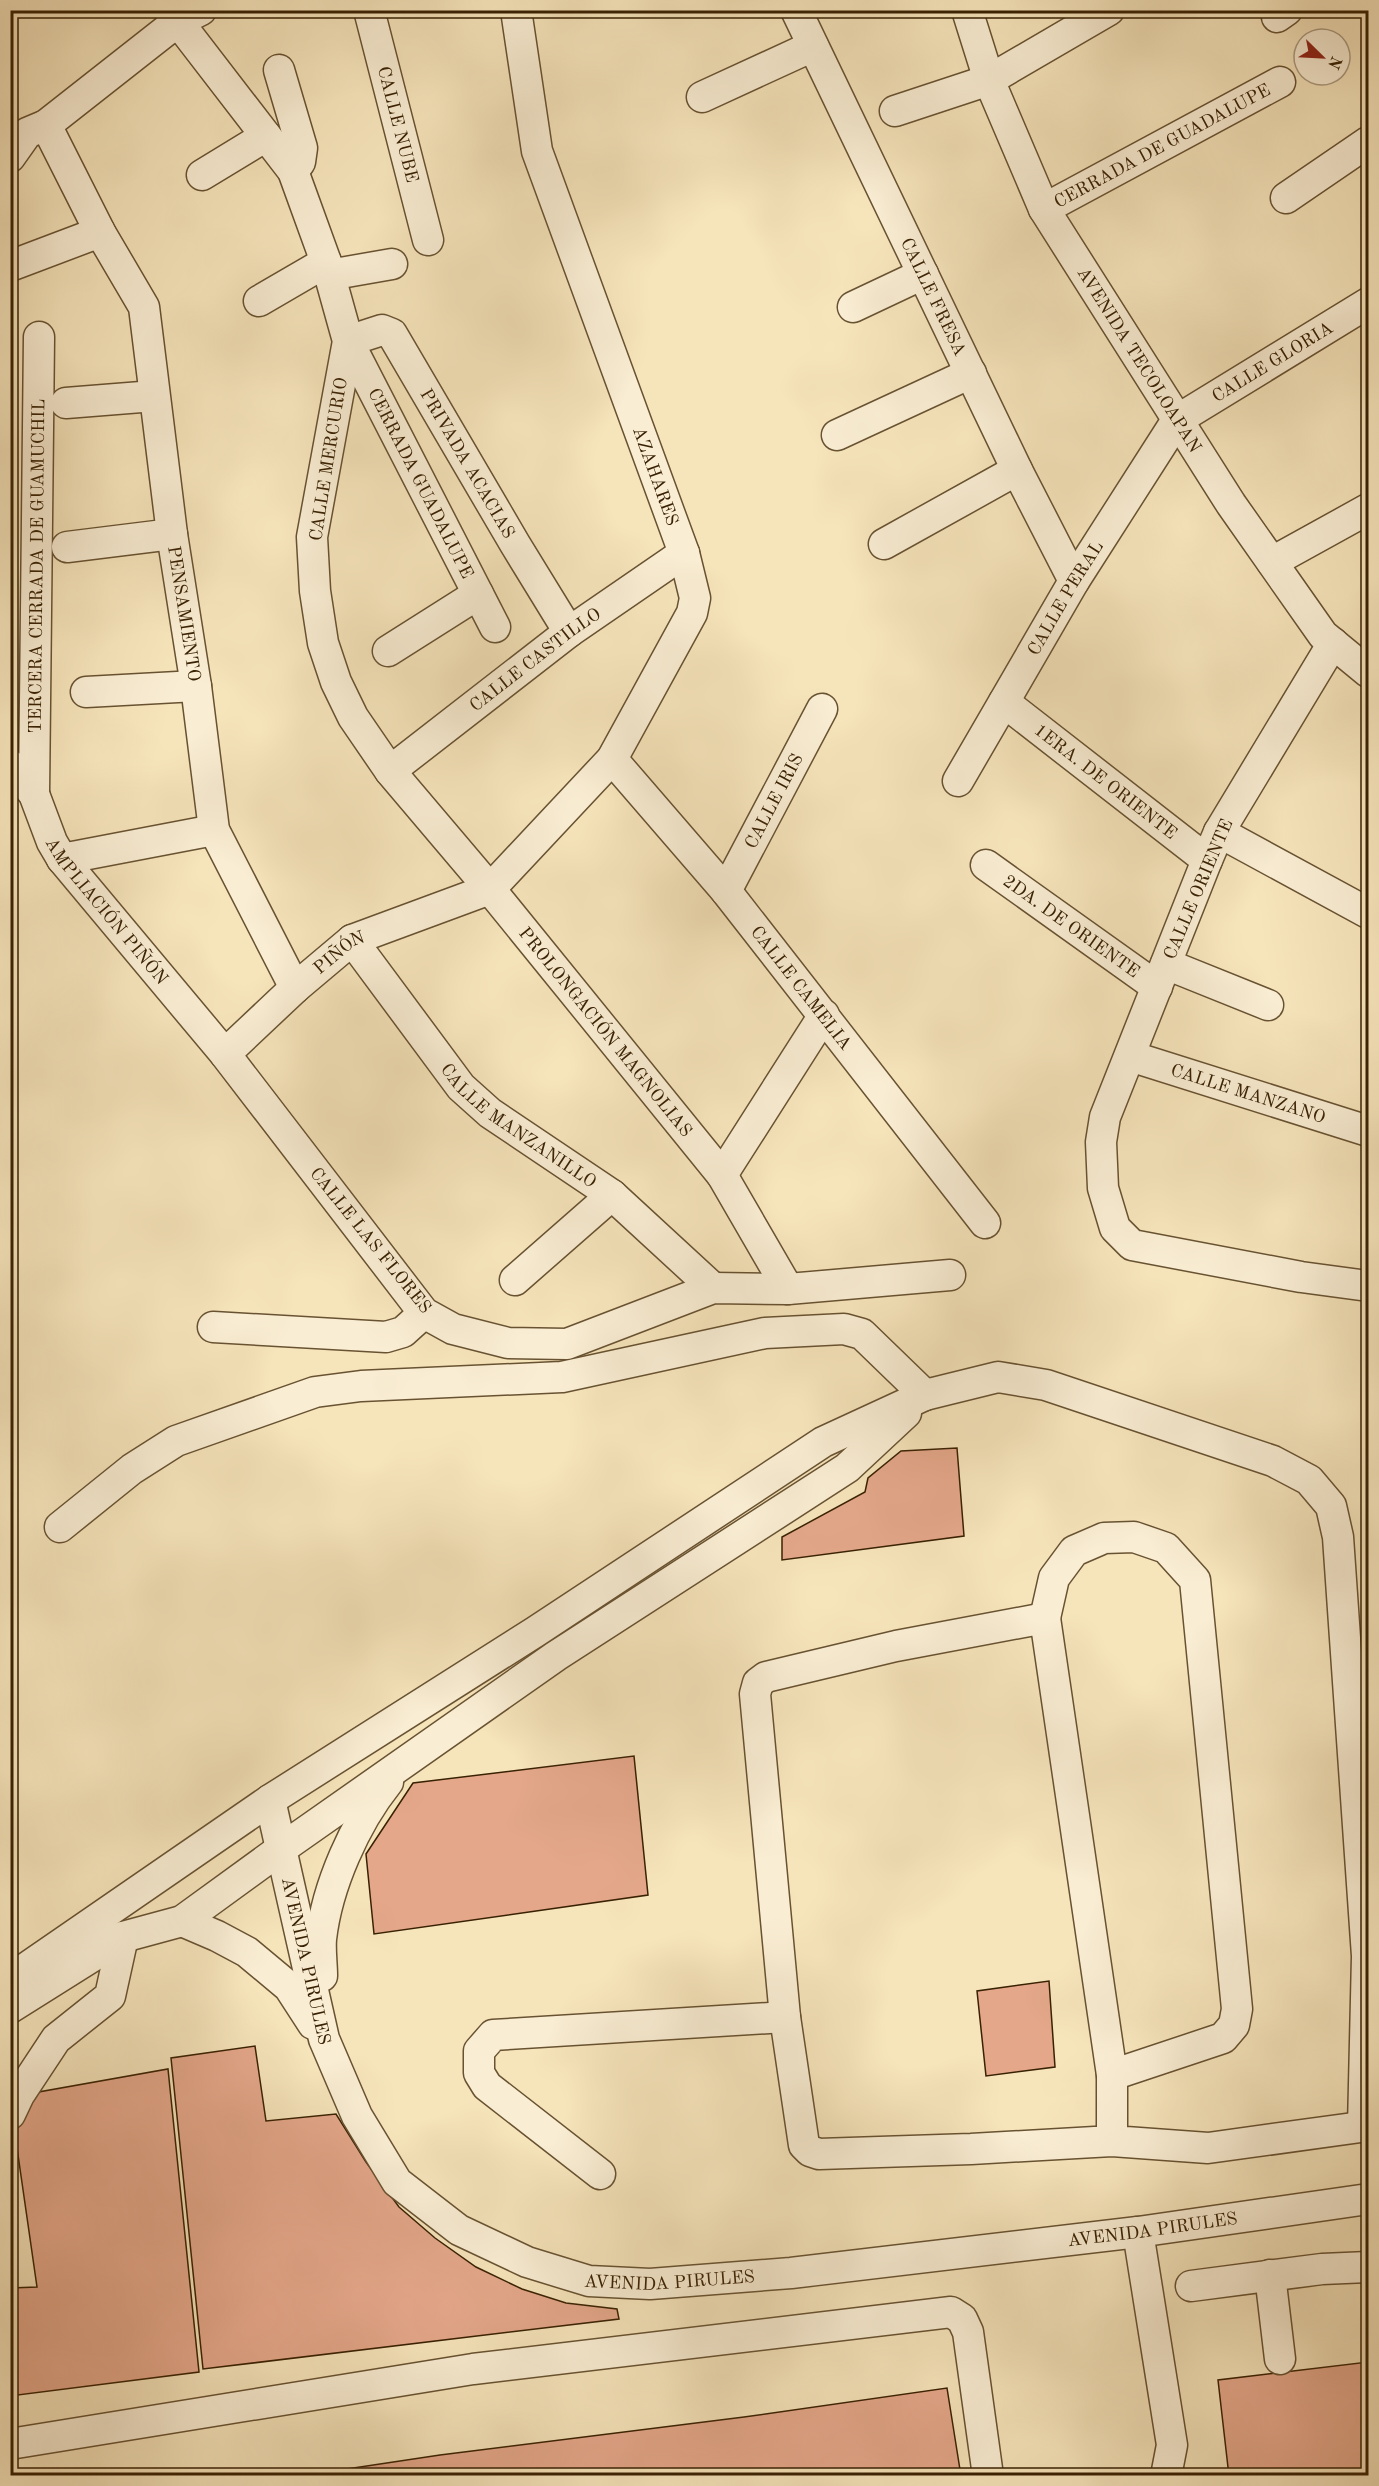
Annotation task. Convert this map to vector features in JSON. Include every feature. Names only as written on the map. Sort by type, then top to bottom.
[{"type":"street","name":"CALLE NUBE","points":[[369,10],[428,240]]},
{"type":"street","name":"AZAHARES","points":[[490,889],[612,759],[692,613],[695,598],[684,553],[537,151],[516,10]]},
{"type":"street","name":"CALLE FRESA","points":[[796,10],[1017,470],[1074,581]]},
{"type":"street","name":"AVENIDA TECOLOAPAN","points":[[968,10],[990,80],[1044,209],[1231,504],[1323,635],[1367,669]]},
{"type":"street","points":[[895,111],[990,80],[1109,10]]},
{"type":"street","points":[[10,157],[27,133],[46,125],[182,14]]},
{"type":"street","name":"CALLE MERCURIO","points":[[182,14],[292,171],[328,269],[348,340],[312,537],[315,591],[323,643],[336,682],[353,717],[390,771],[490,889]]},
{"type":"street","points":[[702,97],[813,46]]},
{"type":"street","points":[[279,70],[302,148],[300,162],[292,171]]},
{"type":"street","name":"CERRADA DE GUADALUPE","points":[[1044,209],[1281,82]]},
{"type":"street","name":"PENSAMIENTO","points":[[46,125],[100,232],[144,307],[172,534],[196,686],[214,831],[295,988]]},
{"type":"street","points":[[202,176],[266,136]]},
{"type":"street","points":[[1286,198],[1368,142]]},
{"type":"street","points":[[10,266],[100,232]]},
{"type":"street","points":[[259,301],[328,269],[392,264]]},
{"type":"street","points":[[853,307],[923,274]]},
{"type":"street","name":"CALLE GLORIA","points":[[1177,420],[1368,303]]},
{"type":"street","name":"PRIVADA ACACIAS","points":[[348,340],[382,330],[392,334],[569,632]]},
{"type":"street","name":"TERCERA CERRADA DE GUAMUCHIL","points":[[34,794],[39,337]]},
{"type":"street","name":"CERRADA GUADALUPE","points":[[348,340],[495,627]]},
{"type":"street","points":[[837,435],[970,373]]},
{"type":"street","points":[[66,403],[154,396]]},
{"type":"street","name":"CALLE PERAL","points":[[958,781],[1074,581],[1177,420]]},
{"type":"street","points":[[884,544],[1017,470]]},
{"type":"street","points":[[1272,562],[1368,509]]},
{"type":"street","points":[[67,547],[172,534]]},
{"type":"street","name":"CALLE CASTILLO","points":[[390,771],[569,632],[684,553]]},
{"type":"street","name":"CERRADA GUADALUPE","points":[[388,651],[478,594]]},
{"type":"street","name":"CALLE ORIENTE","points":[[1333,643],[1219,832],[1207,860],[1105,1117],[1101,1142],[1102,1188],[1115,1228],[1132,1245],[1301,1277],[1368,1286]]},
{"type":"street","points":[[86,692],[196,686]]},
{"type":"street","name":"1ERA. DE ORIENTE","points":[[1004,702],[1207,860]]},
{"type":"street","name":"CALLE IRIS","points":[[726,891],[822,709]]},
{"type":"street","name":"CALLE CAMELIA","points":[[612,759],[726,891],[985,1223]]},
{"type":"street","name":"AMPLIACIÓN PIÑÓN","points":[[10,765],[34,794],[52,842],[62,859],[222,1050]]},
{"type":"street","points":[[62,859],[214,831]]},
{"type":"street","points":[[1219,832],[1368,913]]},
{"type":"street","name":"2DA. DE ORIENTE","points":[[986,865],[1161,975],[1268,1005]]},
{"type":"street","name":"PIÑÓN","points":[[222,1050],[352,940],[490,889]]},
{"type":"street","name":"PROLONGACIÓN MAGNOLIAS","points":[[490,889],[722,1175],[788,1289]]},
{"type":"street","name":"CALLE MANZANILLO","points":[[352,940],[461,1087],[490,1113],[612,1195],[713,1288]]},
{"type":"street","points":[[722,1175],[824,1015]]},
{"type":"street","name":"CALLE LAS FLORES","points":[[222,1050],[424,1312],[453,1329],[508,1343],[567,1344],[713,1288]]},
{"type":"street","name":"CALLE MANZANO","points":[[1130,1056],[1368,1131]]},
{"type":"street","points":[[515,1280],[612,1195]]},
{"type":"street","points":[[713,1288],[788,1289],[950,1275]]},
{"type":"street","points":[[213,1327],[386,1337],[403,1332],[424,1312]]},
{"type":"street","points":[[60,1527],[132,1469],[176,1441],[315,1392],[361,1386],[562,1377],[765,1333],[844,1329],[862,1334],[925,1395]]},
{"type":"street","points":[[13,1994],[270,1800],[535,1632],[823,1442],[925,1395],[998,1377],[1046,1385],[1273,1461],[1309,1480],[1331,1506],[1338,1537],[1367,1956],[1366,2126],[1208,2148],[1112,2141],[819,2154],[810,2151],[804,2145],[785,2017],[755,1694],[758,1683],[766,1677],[896,1646],[1045,1618]]},
{"type":"street","points":[[13,1994],[123,1937],[182,1921],[404,1762],[566,1650],[847,1468],[925,1395]]},
{"type":"street","points":[[1112,2075],[1223,2038],[1233,2025],[1238,2009],[1195,1580],[1166,1548],[1134,1537],[1104,1538],[1074,1551],[1054,1578],[1045,1618],[1112,2075],[1112,2141]]},
{"type":"street","points":[[324,2039],[321,1940],[327,1910],[349,1845],[372,1802],[404,1762]]},
{"type":"street","name":"AVENIDA PIRULES","points":[[270,1800],[324,2039],[357,2116],[397,2182],[459,2230],[527,2262],[589,2281],[650,2284],[791,2274],[1138,2232],[1368,2199]]},
{"type":"street","points":[[281,1849],[327,1910]]},
{"type":"street","points":[[182,1921],[247,1952],[289,1987],[324,2039]]},
{"type":"street","points":[[10,2114],[19,2095],[56,2039],[110,1996],[123,1937]]},
{"type":"street","points":[[600,2174],[487,2086],[479,2073],[479,2051],[493,2035],[785,2017]]},
{"type":"street","points":[[1138,2232],[1172,2445],[1166,2475]]},
{"type":"street","points":[[1191,2286],[1322,2269],[1368,2267]]},
{"type":"street","points":[[1270,2275],[1280,2358]]},
{"type":"street","points":[[10,2444],[473,2369],[951,2312],[962,2319],[968,2332],[988,2475]]},
{"type":"building","points":[[957,1448],[964,1536],[782,1560],[782,1537],[865,1492],[868,1478],[901,1451]]},
{"type":"building","points":[[634,1756],[648,1895],[374,1934],[366,1854],[413,1783]]},
{"type":"building","points":[[1049,1981],[1055,2067],[986,2076],[977,1991]]},
{"type":"building","points":[[255,2046],[266,2121],[336,2114],[366,2162],[399,2207],[435,2238],[476,2267],[522,2289],[566,2303],[617,2309],[619,2319],[203,2369],[171,2058]]},
{"type":"building","points":[[168,2069],[199,2372],[10,2396],[10,2288],[37,2287],[15,2134],[33,2093]]},
{"type":"building","points":[[1368,2362],[1368,2476],[1229,2476],[1218,2380]]},
{"type":"building","points":[[947,2388],[961,2476],[300,2476],[440,2455],[744,2417]]}]
